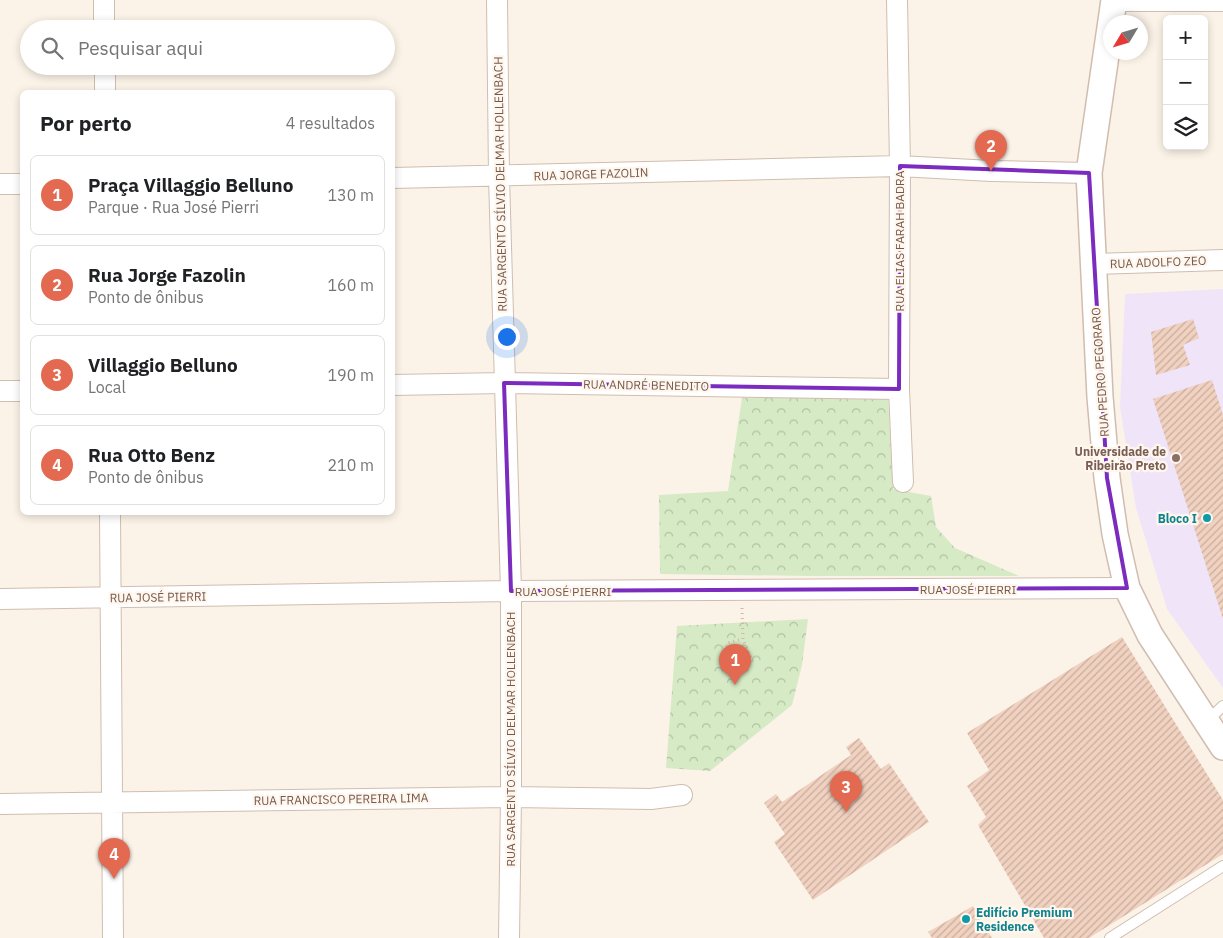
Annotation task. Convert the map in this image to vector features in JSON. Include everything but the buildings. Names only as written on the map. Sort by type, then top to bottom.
[{"type":"street","points":[[104,0],[104,20]]},
{"type":"street","name":"RUA SARGENTO SÍLVIO DELMAR HOLLENBACH","points":[[497,0],[499,177],[510,592],[511,797],[509,938]]},
{"type":"street","name":"RUA ELIAS FARAH BADRA","points":[[897,0],[900,166],[899,389],[903,482]]},
{"type":"street","points":[[1114,0],[1223,1]]},
{"type":"street","name":"RUA PEDRO PEGORARO","points":[[1114,0],[1089,173],[1100,397],[1107,478],[1115,534],[1127,588],[1150,635],[1215,713],[1223,747]]},
{"type":"street","points":[[105,75],[105,90]]},
{"type":"street","name":"RUA JORGE FAZOLIN","points":[[395,178],[900,166],[992,171],[1089,173]]},
{"type":"street","points":[[0,184],[20,184]]},
{"type":"street","name":"RUA ADOLFO ZEO","points":[[1094,264],[1223,260]]},
{"type":"street","name":"RUA ANDRÉ BENEDITO","points":[[395,385],[504,384],[899,389]]},
{"type":"street","points":[[0,391],[20,391]]},
{"type":"street","points":[[110,515],[114,802],[113,938]]},
{"type":"street","name":"RUA JOSÉ PIERRI","points":[[0,599],[510,592],[1127,588]]},
{"type":"street","name":"RUA FRANCISCO PEREIRA LIMA","points":[[0,804],[511,797],[651,799],[682,794]]},
{"type":"lane","points":[[1110,938],[1223,866]]},
{"type":"path","points":[[742,590],[744,639],[753,663],[728,664],[728,643],[744,639]]},
{"type":"highlighted area","points":[[900,166],[1089,173],[1107,478],[1127,588],[511,591],[504,383],[899,389]]},
{"type":"shaded area","name":"Universidade de Ribeirão Preto","points":[[1223,289],[1223,688],[1167,609],[1136,508],[1120,407],[1125,294]]},
{"type":"green space","points":[[888,397],[893,489],[931,496],[936,527],[955,548],[1019,576],[660,574],[659,495],[728,491],[742,398]]},
{"type":"green space","points":[[808,619],[802,665],[792,705],[710,771],[666,768],[677,626]]},
{"type":"place","name":"Rua Jorge Fazolin","points":[[991,171]]},
{"type":"place","name":"Universidade de Ribeirão Preto","points":[[1176,458]]},
{"type":"place","name":"Bloco I","points":[[1207,518]]},
{"type":"place","name":"Praça Villaggio Belluno","points":[[735,685]]},
{"type":"place","name":"Villaggio Belluno","points":[[846,812]]},
{"type":"place","name":"Rua Otto Benz","points":[[114,879]]},
{"type":"place","name":"Edifício Premium Residence","points":[[966,919]]}]
